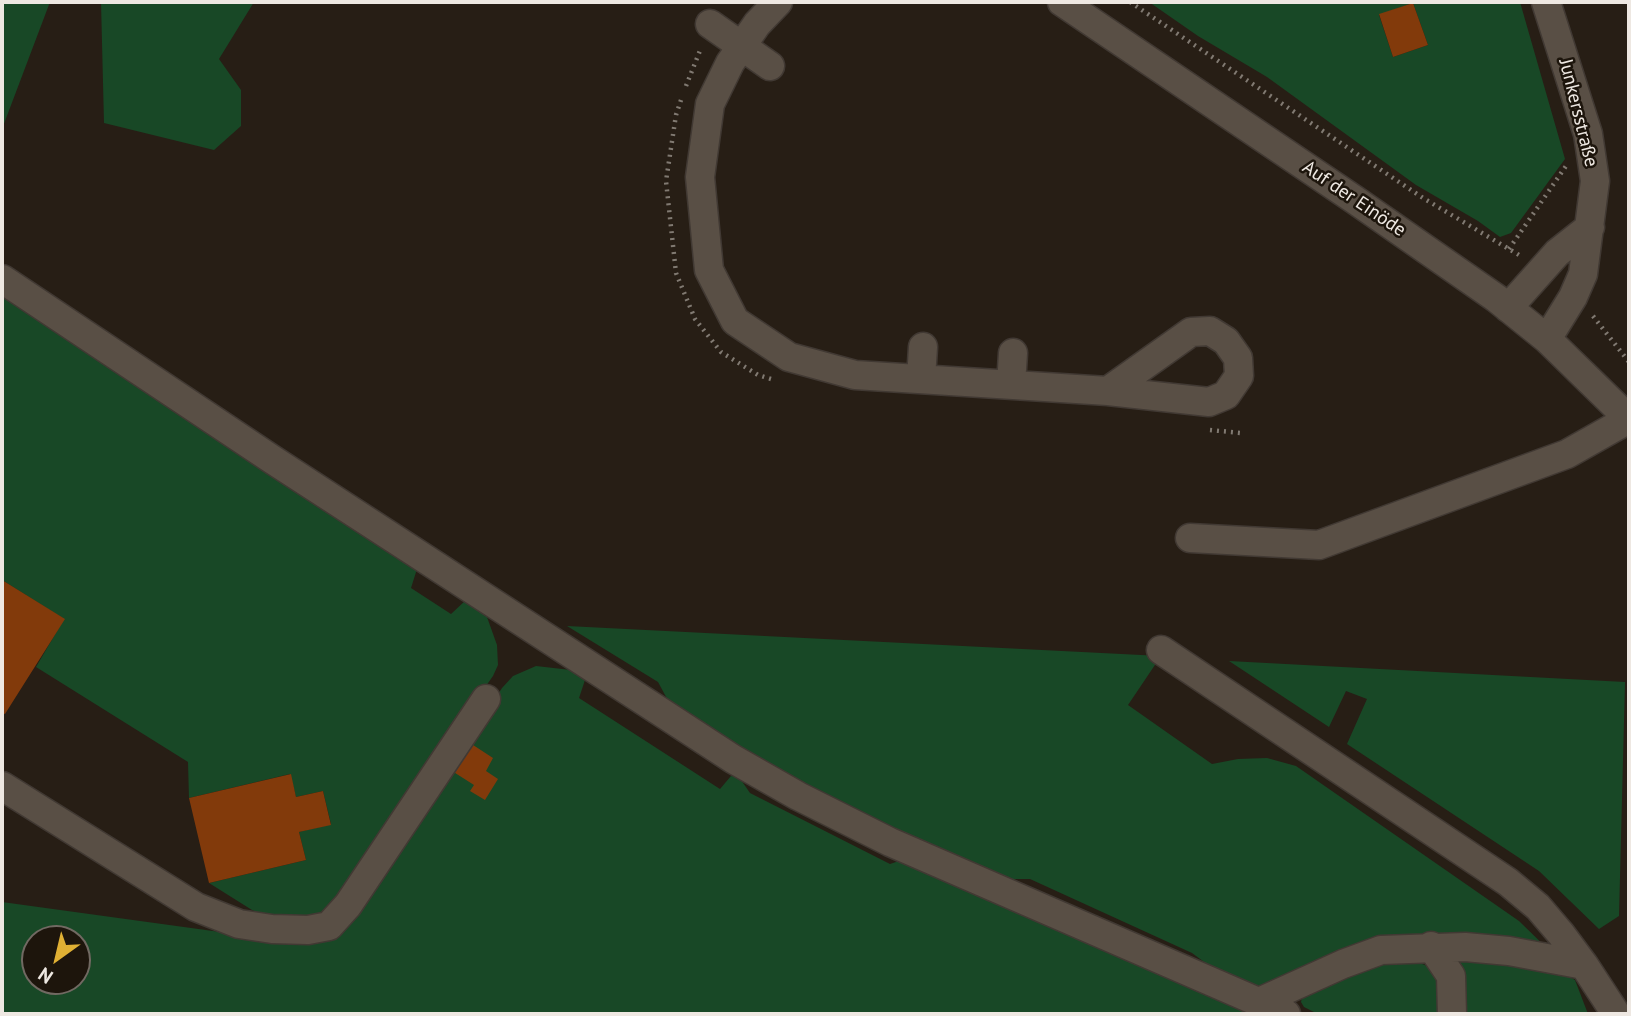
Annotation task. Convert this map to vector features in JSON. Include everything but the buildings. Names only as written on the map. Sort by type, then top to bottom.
[{"type":"street","points":[[778,2],[754,24],[710,104],[700,177],[709,270],[735,321],[789,357],[855,375],[1108,391]]},
{"type":"street","name":"Auf der Einöde","points":[[1062,2],[1355,200],[1508,308],[1547,339],[1629,419]]},
{"type":"street","name":"Junkersstraße","points":[[1547,339],[1573,297],[1583,274],[1595,181],[1588,134],[1552,4]]},
{"type":"street","points":[[712,26],[754,24]]},
{"type":"street","points":[[754,24],[770,66]]},
{"type":"street","points":[[1508,308],[1557,253],[1590,227]]},
{"type":"street","points":[[2,279],[285,468],[733,759],[787,790],[890,842],[1286,1014]]},
{"type":"street","points":[[921,379],[923,347]]},
{"type":"street","points":[[1011,385],[1013,353]]},
{"type":"street","points":[[1190,538],[1319,545],[1567,454],[1629,419]]},
{"type":"street","points":[[1161,649],[1508,882],[1538,907],[1584,965],[1616,1014]]},
{"type":"street","points":[[2,786],[196,907],[239,924],[272,929],[309,930],[329,926],[348,905],[486,699]]},
{"type":"street","points":[[1259,1002],[1381,950],[1431,946],[1509,951],[1584,965]]},
{"type":"street","points":[[1431,946],[1451,976],[1452,1014]]},
{"type":"path","points":[[1130,2],[1423,198],[1509,248],[1541,270]]},
{"type":"path","points":[[712,26],[697,56],[676,115],[666,181],[676,273],[695,319],[721,352],[758,375],[771,379]]},
{"type":"path","points":[[1509,248],[1588,134]]},
{"type":"path","points":[[1573,297],[1603,326],[1629,362]]},
{"type":"path","points":[[1199,429],[1241,433]]},
{"type":"green space","points":[[2,2],[50,2],[2,129]]},
{"type":"green space","points":[[101,2],[254,2],[219,59],[241,90],[241,126],[214,150],[104,123]]},
{"type":"green space","points":[[1149,2],[1520,2],[1565,159],[1511,233],[1500,237],[1416,185],[1267,77],[1198,36]],"holes":[[[1413,3],[1428,45],[1393,57],[1379,15]]]},
{"type":"green space","points":[[2,295],[417,569],[411,588],[451,614],[466,600],[487,617],[497,645],[498,665],[493,676],[330,907],[316,915],[303,918],[271,918],[252,910],[209,883],[306,860],[299,832],[331,824],[323,791],[296,797],[290,774],[189,798],[188,762],[36,667],[64,619],[2,580]]},
{"type":"green space","points":[[567,626],[1161,656],[1128,705],[1212,764],[1238,759],[1267,758],[1296,766],[1519,921],[1555,956],[1433,940],[1252,991],[1231,982],[1192,953],[1030,879],[1002,879],[887,829],[773,770],[671,706],[658,682]]},
{"type":"green space","points":[[1229,661],[1625,682],[1619,916],[1599,929],[1539,871],[1347,744],[1367,699],[1346,691],[1329,727]]},
{"type":"green space","points":[[536,666],[571,670],[585,680],[579,698],[720,789],[731,776],[739,777],[750,793],[890,864],[902,860],[1255,1014],[2,1014],[2,902],[242,935],[359,906],[502,688],[513,676]]},
{"type":"green space","points":[[1455,958],[1484,960],[1565,974],[1575,980],[1588,1014],[1464,1014],[1467,1004],[1465,982]]},
{"type":"green space","points":[[1411,960],[1425,965],[1437,976],[1442,991],[1439,1014],[1318,1014],[1304,1007],[1301,1002],[1303,994],[1376,963]]}]
